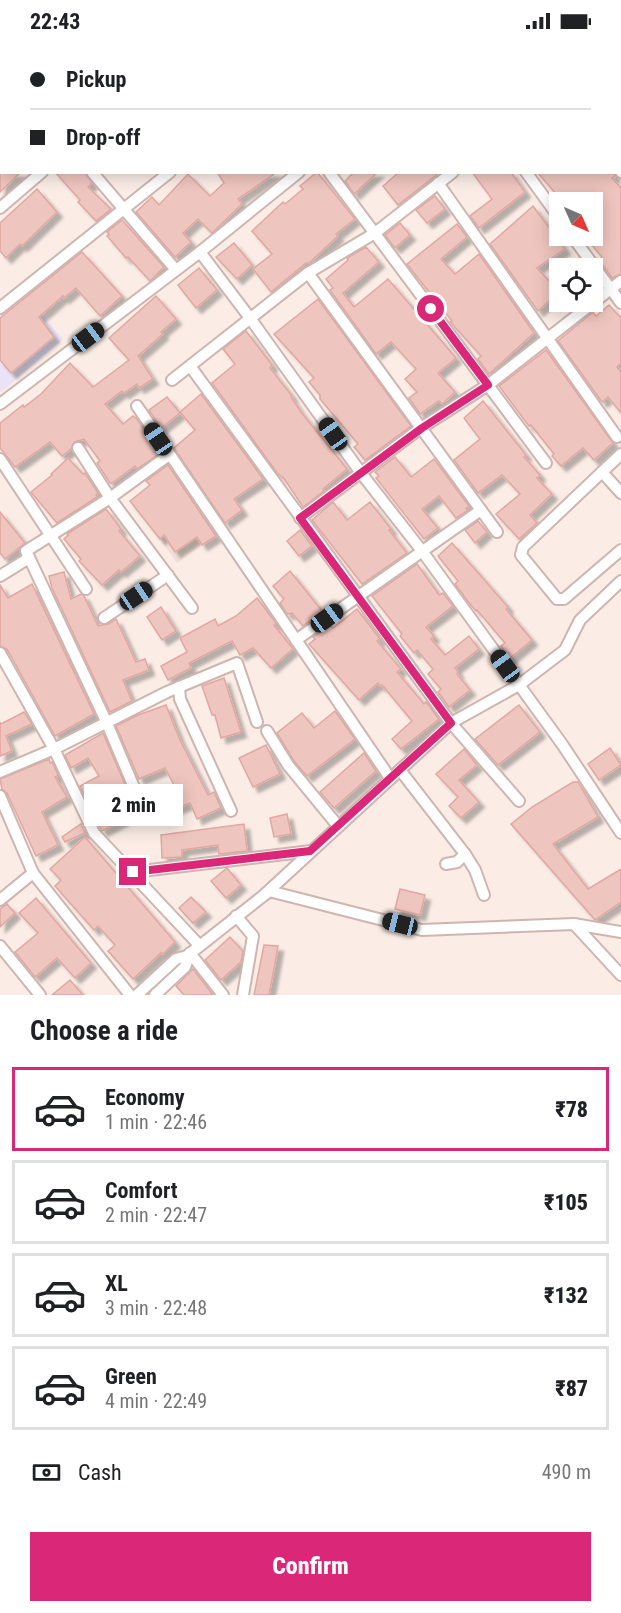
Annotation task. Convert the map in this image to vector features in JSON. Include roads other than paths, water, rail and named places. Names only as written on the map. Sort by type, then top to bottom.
[{"type":"street","points":[[0,208],[40,174]]},
{"type":"street","points":[[94,174],[176,270]]},
{"type":"street","points":[[0,308],[167,174]]},
{"type":"street","points":[[0,404],[200,252],[297,174]]},
{"type":"street","points":[[331,174],[546,463]]},
{"type":"street","points":[[172,380],[308,273],[375,233],[450,174]]},
{"type":"street","points":[[527,174],[549,204]]},
{"type":"street","points":[[438,183],[617,436]]},
{"type":"street","points":[[579,246],[621,303]]},
{"type":"street","points":[[200,252],[562,744],[621,833]]},
{"type":"street","points":[[308,273],[497,532]]},
{"type":"street","points":[[300,518],[422,428],[488,385],[621,281]]},
{"type":"street","points":[[190,366],[451,723],[519,801]]},
{"type":"street","points":[[136,406],[390,778]]},
{"type":"street","points":[[78,448],[110,498],[192,608]]},
{"type":"street","points":[[621,454],[523,547],[521,555],[557,599],[564,599],[621,550]]},
{"type":"street","points":[[144,811],[26,551],[110,498],[169,455]]},
{"type":"street","points":[[0,459],[86,589]]},
{"type":"street","points":[[602,472],[621,493]]},
{"type":"street","points":[[296,640],[481,510]]},
{"type":"street","points":[[0,575],[29,558]]},
{"type":"street","points":[[104,618],[168,575]]},
{"type":"street","points":[[263,896],[451,723],[519,685],[565,650],[580,620],[621,581]]},
{"type":"street","points":[[0,653],[54,749],[94,833],[199,945]]},
{"type":"street","points":[[0,772],[54,749],[105,721],[237,663],[257,722]]},
{"type":"street","points":[[179,687],[180,699],[231,811]]},
{"type":"street","points":[[267,731],[288,765],[338,826]]},
{"type":"street","points":[[400,770],[465,854],[475,870],[484,895]]},
{"type":"street","points":[[0,796],[33,873],[130,995]]},
{"type":"street","points":[[133,872],[310,851]]},
{"type":"street","points":[[446,864],[457,862],[465,854]]},
{"type":"street","points":[[0,900],[33,873]]},
{"type":"street","points":[[137,995],[177,959],[188,955],[269,891],[422,930],[574,924],[621,932]]},
{"type":"street","points":[[236,916],[253,936],[243,995]]},
{"type":"street","points":[[574,924],[621,975]]},
{"type":"street","points":[[0,946],[40,995]]},
{"type":"street","points":[[160,993],[185,967],[189,959],[188,955]]},
{"type":"street","points":[[188,955],[223,995]]}]
